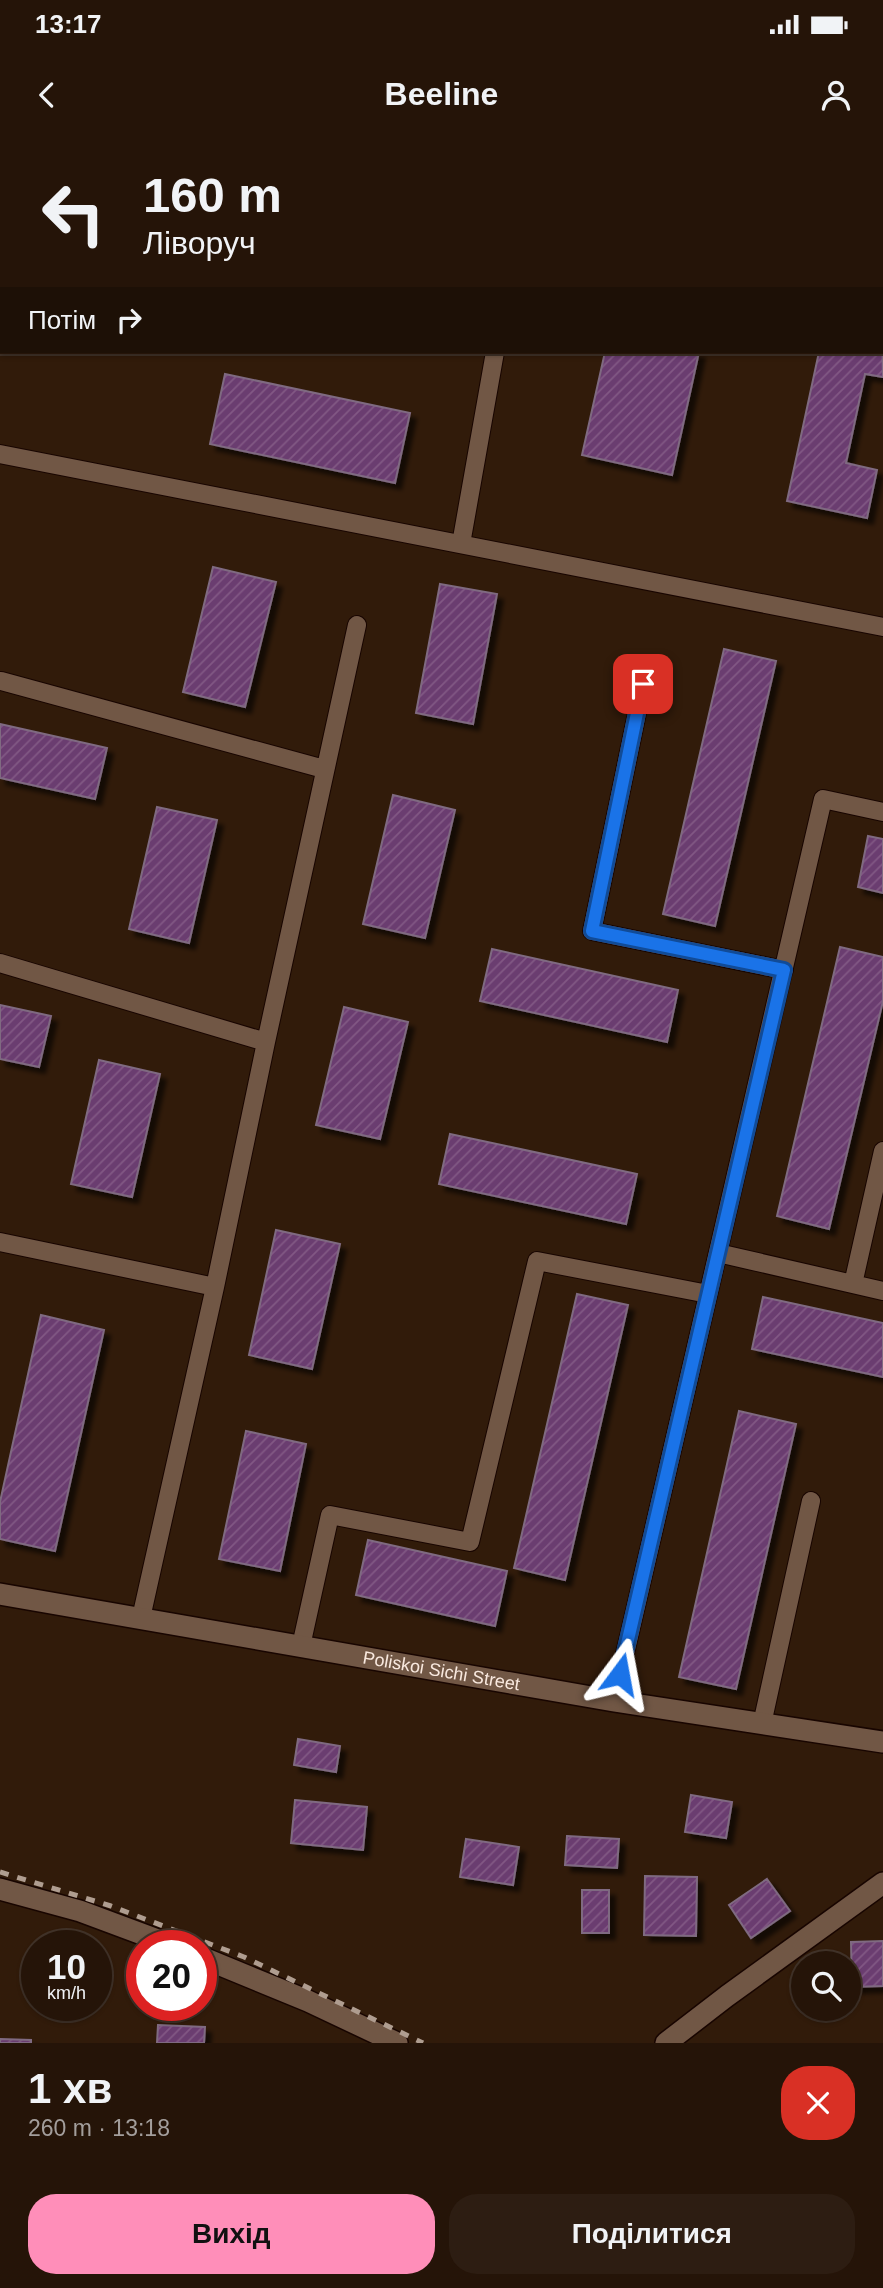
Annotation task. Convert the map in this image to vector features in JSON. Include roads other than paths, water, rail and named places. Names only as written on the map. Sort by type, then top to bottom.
[{"type":"street","name":"Poliskoi Sichi Street","points":[[0,1594],[614,1701],[883,1742]]},
{"type":"street","points":[[666,2043],[883,1882]]},
{"type":"street","points":[[0,1889],[80,1911],[131,1930]]},
{"type":"street","points":[[217,1963],[308,2001],[397,2043]]},
{"type":"lane","points":[[461,544],[495,354]]},
{"type":"lane","points":[[0,454],[883,627]]},
{"type":"lane","points":[[141,1618],[357,625]]},
{"type":"lane","points":[[1,681],[324,769]]},
{"type":"lane","points":[[643,684],[592,931],[784,970]]},
{"type":"lane","points":[[614,1701],[823,799],[883,812]]},
{"type":"lane","points":[[0,963],[265,1042]]},
{"type":"lane","points":[[853,1284],[883,1151]]},
{"type":"lane","points":[[0,1242],[215,1287]]},
{"type":"lane","points":[[718,1253],[883,1291]]},
{"type":"lane","points":[[300,1646],[330,1515],[470,1542],[537,1261],[708,1294]]},
{"type":"lane","points":[[762,1724],[811,1501]]},
{"type":"railway","points":[[0,1872],[111,1906],[244,1957],[423,2043]]}]
